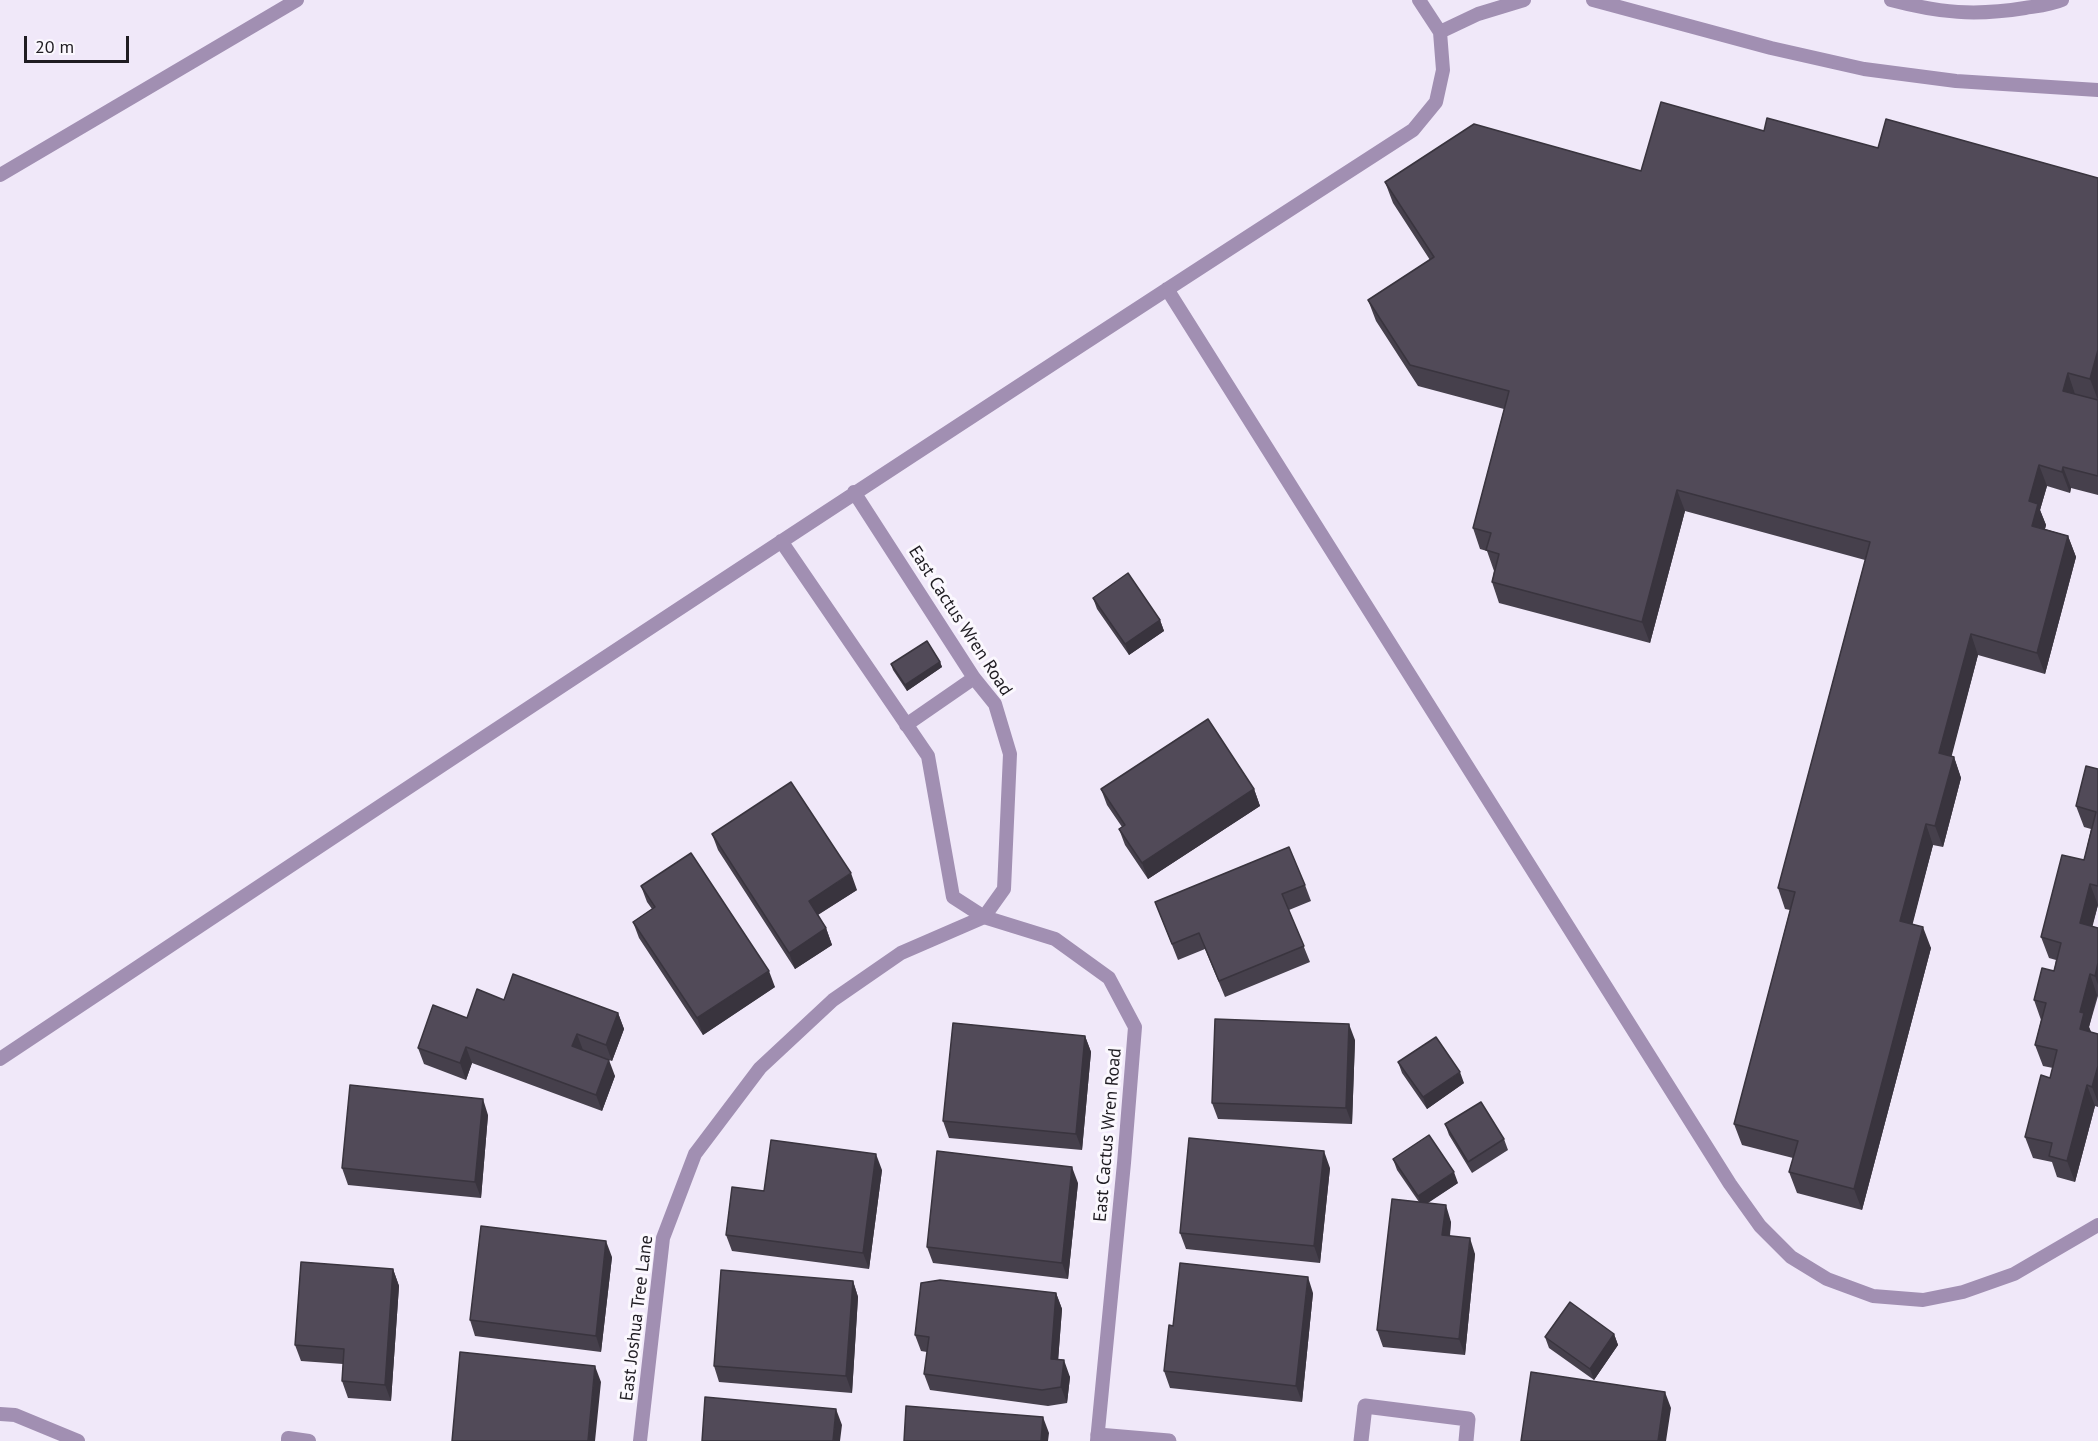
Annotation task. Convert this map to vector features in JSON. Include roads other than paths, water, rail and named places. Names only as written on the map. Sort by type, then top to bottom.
[{"type":"street","points":[[1361,1441],[1365,1406],[1468,1419],[1466,1441]]},
{"type":"street","points":[[1097,1438],[1169,1441]]},
{"type":"lane","points":[[0,174],[297,0]]},
{"type":"lane","points":[[0,1059],[468,746],[854,492],[1413,130],[1436,102],[1443,70],[1440,32],[1419,0]]},
{"type":"lane","points":[[1440,32],[1478,14],[1524,0]]},
{"type":"lane","points":[[1593,0],[1771,48],[1864,69],[1956,81],[2098,90]]},
{"type":"lane","points":[[1891,0],[1921,8],[1971,14],[2029,7],[2062,0]]},
{"type":"lane","points":[[1167,289],[1730,1184],[1760,1226],[1791,1257],[1827,1279],[1873,1296],[1923,1300],[1963,1292],[2014,1274],[2098,1225]]},
{"type":"lane","name":"East Cactus Wren Road","points":[[854,492],[974,678],[995,704],[1010,754],[1004,889],[984,917]]},
{"type":"lane","name":"East Cactus Wren Road","points":[[781,541],[928,756],[953,897],[984,917],[1055,939],[1109,978],[1135,1027],[1097,1438]]},
{"type":"lane","points":[[906,725],[974,678]]},
{"type":"lane","name":"East Joshua Tree Lane","points":[[640,1441],[663,1238],[695,1154],[760,1068],[833,1000],[900,953],[984,917]]},
{"type":"lane","points":[[0,1414],[15,1415],[78,1441]]},
{"type":"lane","points":[[288,1441],[288,1437],[309,1441]]}]
